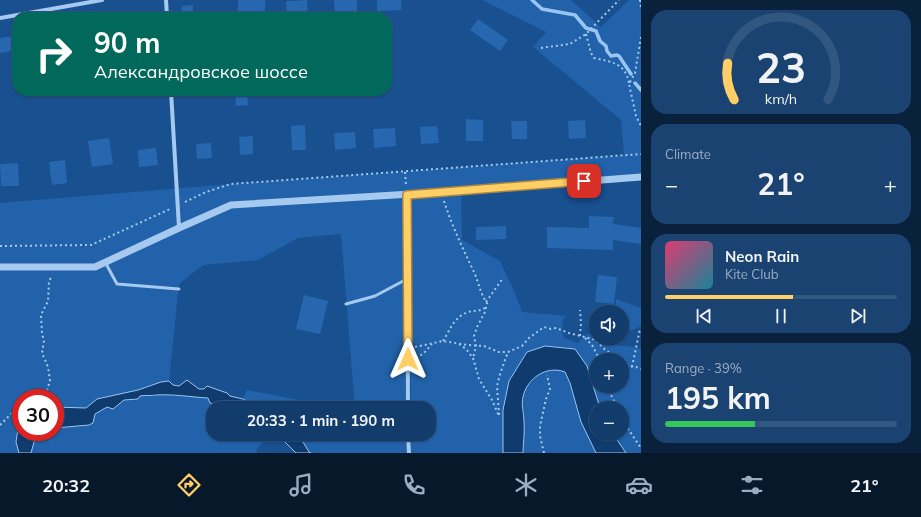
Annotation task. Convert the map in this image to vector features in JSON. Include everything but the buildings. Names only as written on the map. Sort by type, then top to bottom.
[{"type":"street","points":[[34,12],[102,0]]},
{"type":"street","points":[[166,0],[167,12]]},
{"type":"street","points":[[0,18],[12,16]]},
{"type":"street","points":[[171,96],[179,228]]},
{"type":"street","points":[[0,267],[95,267],[179,228],[231,206],[407,195],[641,177]]},
{"type":"street","points":[[407,195],[408,401]]},
{"type":"street","points":[[408,441],[409,453]]},
{"type":"lane","points":[[105,262],[117,284],[179,289]]},
{"type":"lane","points":[[346,304],[375,296],[407,279]]},
{"type":"path","points":[[541,48],[570,44],[587,34],[619,0]]},
{"type":"path","points":[[640,0],[641,8]]},
{"type":"path","points":[[587,34],[591,53],[594,58],[613,62],[621,67],[627,75],[636,116],[641,126]]},
{"type":"path","points":[[629,84],[635,73],[641,38]]},
{"type":"path","points":[[405,172],[407,195]]},
{"type":"path","points":[[441,192],[453,228],[469,265],[474,272],[481,294],[487,303],[474,336],[476,346],[473,358]]},
{"type":"path","points":[[47,389],[50,381],[48,367],[42,353],[44,341],[41,315],[48,301],[49,282],[54,267]]},
{"type":"path","points":[[486,302],[503,278]]},
{"type":"path","points":[[443,341],[456,319],[468,312],[476,312],[483,310],[486,307]]},
{"type":"path","points":[[580,310],[580,336]]},
{"type":"path","points":[[408,347],[443,341],[484,346],[499,352],[508,352],[522,346],[544,327],[551,329],[556,328],[569,334],[596,340],[610,353]]},
{"type":"path","points":[[640,328],[632,367],[641,368]]},
{"type":"path","points":[[585,338],[592,345],[596,353]]},
{"type":"path","points":[[408,359],[416,358],[424,353],[432,343]]},
{"type":"path","points":[[458,343],[466,349],[473,358],[479,378],[492,400],[499,416],[497,386],[508,352]]},
{"type":"path","points":[[544,453],[540,436],[540,426],[546,399],[550,390],[547,375]]},
{"type":"path","points":[[0,425],[12,413]]},
{"type":"path","points":[[629,430],[641,448]]},
{"type":"shaded area","points":[[482,0],[571,0],[601,27],[629,0],[641,0],[641,177],[461,191],[462,240],[500,261],[522,312],[567,316],[563,319],[562,331],[564,338],[578,343],[587,334],[589,334],[589,345],[614,345],[641,349],[641,453],[626,453],[618,441],[629,441],[629,401],[598,401],[595,393],[629,393],[629,353],[589,353],[589,372],[587,366],[545,346],[527,352],[503,410],[503,453],[411,453],[411,441],[436,441],[436,401],[411,401],[409,206],[411,199],[415,195],[401,198],[404,208],[406,401],[354,401],[341,234],[298,238],[258,260],[203,265],[179,284],[169,381],[161,382],[138,390],[97,399],[86,408],[64,407],[64,389],[12,389],[12,441],[17,441],[19,453],[0,453],[0,203],[231,184],[624,155],[621,120],[533,47],[546,32]]},
{"type":"shaded area","points":[[616,299],[641,308],[641,326],[633,330],[629,330],[629,305],[616,305]]},
{"type":"shaded area","points":[[545,346],[575,349],[587,366],[589,372],[589,393],[595,393],[598,401],[589,401],[589,439],[581,422],[570,383],[565,372],[551,370],[533,379],[525,390],[522,403],[524,426],[523,453],[503,453],[503,410],[509,381],[527,352]]},
{"type":"shaded area","points":[[557,369],[565,372],[570,383],[581,422],[596,453],[523,453],[523,398],[527,387],[539,374]]},
{"type":"shaded area","points":[[187,380],[199,389],[204,389],[207,386],[247,401],[209,401],[208,398],[169,395],[140,396],[138,399],[124,400],[113,409],[107,407],[95,414],[93,423],[89,425],[64,427],[64,407],[86,408],[97,399],[138,390],[161,382],[169,381],[173,385],[179,386]]},
{"type":"shaded area","points":[[247,390],[304,401],[247,401],[243,399]]},
{"type":"shaded area","points":[[148,394],[154,396],[165,394],[208,398],[210,401],[206,401],[206,441],[264,441],[256,450],[258,453],[31,453],[35,441],[64,441],[64,427],[89,425],[93,423],[95,414],[107,407],[113,409],[124,400],[138,399],[140,396]]},
{"type":"shaded area","points":[[35,441],[31,453],[19,453],[16,442]]},
{"type":"shaded area","points":[[284,441],[302,441],[311,453],[296,453]]},
{"type":"shaded area","points":[[302,441],[406,441],[407,453],[309,453]]},
{"type":"shaded area","points":[[590,441],[618,441],[626,453],[596,453]]},
{"type":"waterway","points":[[532,0],[542,9],[575,15],[586,28],[596,31],[600,41],[606,46],[607,51],[611,56],[619,56],[631,74]]},
{"type":"waterway","points":[[635,83],[641,90]]},
{"type":"route","points":[[408,359],[407,195],[584,181]]}]
